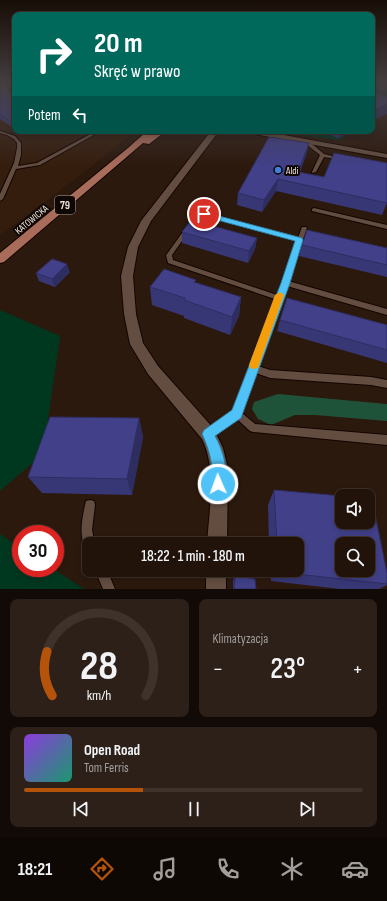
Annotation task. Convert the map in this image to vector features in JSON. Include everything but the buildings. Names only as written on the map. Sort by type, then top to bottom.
[{"type":"main road","name":"KATOWICKA","points":[[0,259],[131,150],[148,134]]},
{"type":"main road","name":"KATOWICKA","points":[[131,150],[158,134]]},
{"type":"street","points":[[213,134],[146,221],[133,247],[127,276],[130,314],[137,344],[152,370],[208,434],[215,448],[219,468],[217,537]]},
{"type":"street","points":[[267,134],[387,156]]},
{"type":"street","points":[[216,577],[216,589]]},
{"type":"lane","points":[[0,132],[13,136],[18,141],[20,148],[14,168],[0,199]]},
{"type":"lane","points":[[14,168],[38,164],[94,134]]},
{"type":"lane","points":[[304,140],[322,155],[351,161]]},
{"type":"lane","points":[[314,172],[322,155]]},
{"type":"lane","points":[[314,210],[387,227]]},
{"type":"lane","points":[[279,298],[170,261],[169,256],[197,216],[204,214],[299,240]]},
{"type":"lane","points":[[208,434],[236,414],[304,228]]},
{"type":"lane","points":[[285,283],[387,312]]},
{"type":"lane","points":[[253,368],[270,374],[371,381],[387,384]]},
{"type":"lane","points":[[236,414],[253,428],[387,440]]},
{"type":"lane","points":[[87,537],[87,523],[90,505]]},
{"type":"lane","points":[[104,577],[109,589]]},
{"type":"shaded area","points":[[0,111],[12,111],[12,134],[131,134],[88,169],[0,235]]},
{"type":"green space","points":[[375,111],[381,111],[375,117]]},
{"type":"green space","points":[[293,134],[348,134],[339,140]]},
{"type":"green space","points":[[0,310],[60,336],[43,454],[0,491]]},
{"type":"green space","points":[[278,394],[387,404],[387,421],[315,415],[295,415],[271,425],[258,419],[252,409],[254,402]]},
{"type":"green space","points":[[0,534],[12,542],[12,577],[64,576],[84,589],[0,589]]},
{"type":"slow traffic","points":[[254,365],[280,295]]},
{"type":"place","name":"Aldi","points":[[278,170]]},
{"type":"route","points":[[204,214],[299,240],[285,283],[236,414],[208,434],[215,448],[219,468],[218,484]]}]
